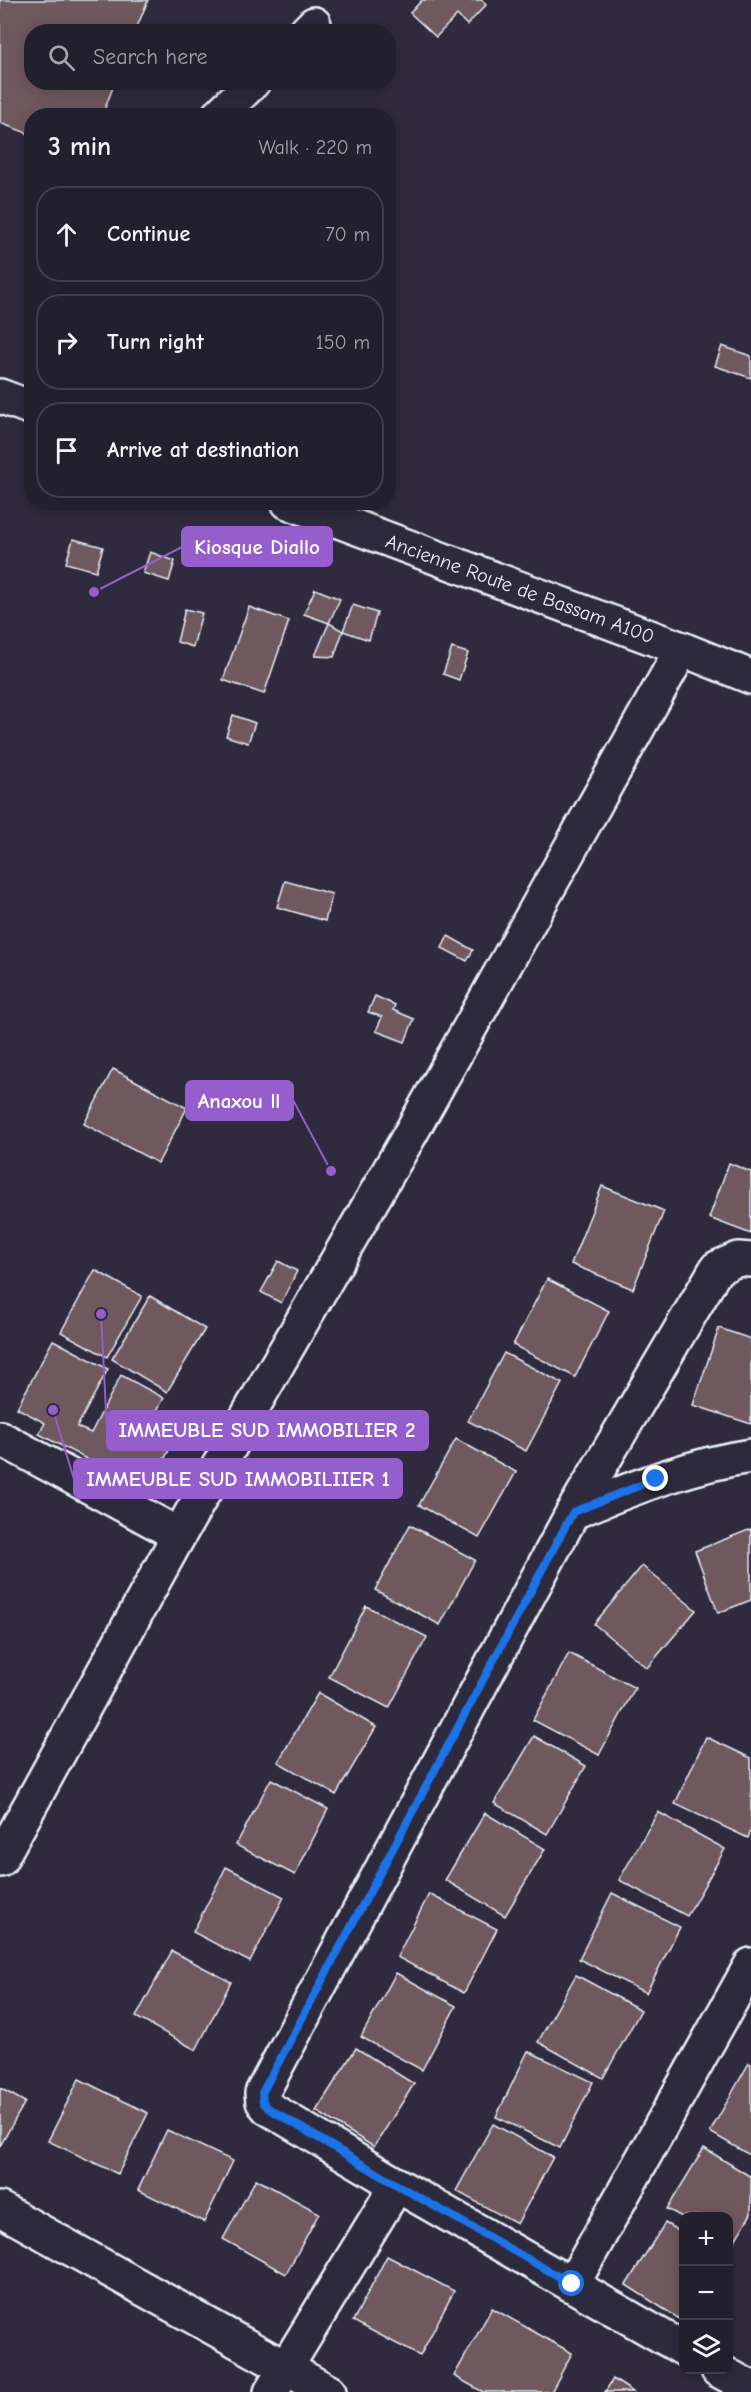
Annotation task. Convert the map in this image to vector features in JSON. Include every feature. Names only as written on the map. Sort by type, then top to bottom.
[{"type":"street","points":[[226,108],[245,90]]},
{"type":"street","name":"Ancienne Route de Bassam A100","points":[[309,510],[751,677]]},
{"type":"street","points":[[0,1860],[179,1535],[412,1131],[682,649]]},
{"type":"street","points":[[679,2346],[397,2185],[268,2108],[263,2102],[262,2093],[573,1512],[717,1268],[738,1259],[751,1260]]},
{"type":"street","points":[[0,1438],[179,1535]]},
{"type":"street","points":[[573,1512],[656,1479],[751,1456]]},
{"type":"street","points":[[572,2284],[751,1965]]},
{"type":"street","points":[[279,2379],[397,2185]]},
{"type":"street","points":[[0,2209],[279,2379],[329,2392]]},
{"type":"building","points":[[0,0],[148,0],[138,24],[24,24],[24,90],[112,90],[105,108],[24,108],[24,132],[0,123]]},
{"type":"building","points":[[422,0],[482,0],[486,5],[467,25],[457,15],[436,37],[410,13]]},
{"type":"building","points":[[722,346],[751,356],[751,378],[715,366]]},
{"type":"building","points":[[73,539],[103,547],[96,571],[66,563]]},
{"type":"building","points":[[150,552],[175,561],[169,581],[143,573]]},
{"type":"building","points":[[315,589],[340,599],[329,623],[304,614]]},
{"type":"building","points":[[353,605],[377,613],[369,640],[343,631]]},
{"type":"building","points":[[249,607],[289,621],[264,694],[223,680]]},
{"type":"building","points":[[185,609],[202,613],[193,647],[177,642]]},
{"type":"building","points":[[329,623],[343,631],[334,657],[315,656]]},
{"type":"building","points":[[452,648],[468,653],[459,680],[443,674]]},
{"type":"building","points":[[233,715],[255,723],[248,743],[226,736]]},
{"type":"building","points":[[285,881],[332,894],[325,921],[277,907]]},
{"type":"building","points":[[448,936],[473,950],[467,961],[442,948]]},
{"type":"building","points":[[375,996],[395,1005],[393,1010],[414,1019],[405,1042],[376,1031],[382,1017],[368,1012]]},
{"type":"building","points":[[113,1069],[187,1108],[158,1163],[84,1124]]},
{"type":"building","points":[[729,1163],[751,1172],[751,1234],[709,1218]]},
{"type":"building","points":[[602,1186],[664,1211],[633,1289],[571,1264]]},
{"type":"building","points":[[278,1261],[297,1271],[281,1303],[261,1292]]},
{"type":"building","points":[[95,1270],[142,1296],[107,1357],[61,1332]]},
{"type":"building","points":[[547,1279],[609,1311],[575,1377],[513,1345]]},
{"type":"building","points":[[150,1296],[205,1329],[167,1392],[112,1359]]},
{"type":"building","points":[[719,1328],[751,1339],[751,1424],[693,1405]]},
{"type":"building","points":[[53,1340],[108,1369],[77,1427],[91,1433],[121,1375],[164,1398],[156,1412],[182,1425],[154,1479],[134,1469],[128,1481],[39,1434],[45,1423],[17,1408]]},
{"type":"building","points":[[504,1353],[562,1383],[526,1451],[468,1421]]},
{"type":"building","points":[[456,1439],[516,1472],[479,1538],[419,1505]]},
{"type":"building","points":[[410,1525],[475,1560],[440,1625],[375,1590]]},
{"type":"building","points":[[751,1529],[751,1600],[718,1613],[695,1551]]},
{"type":"building","points":[[642,1566],[696,1610],[647,1668],[594,1624]]},
{"type":"building","points":[[366,1606],[427,1637],[389,1708],[329,1677]]},
{"type":"building","points":[[569,1653],[635,1688],[599,1755],[533,1720]]},
{"type":"building","points":[[318,1693],[376,1727],[336,1795],[278,1762]]},
{"type":"building","points":[[534,1736],[586,1766],[547,1834],[494,1803]]},
{"type":"building","points":[[706,1737],[751,1758],[751,1830],[748,1838],[675,1804]]},
{"type":"building","points":[[271,1779],[328,1809],[295,1875],[236,1845]]},
{"type":"building","points":[[658,1812],[725,1849],[687,1916],[619,1880]]},
{"type":"building","points":[[485,1813],[545,1849],[505,1916],[445,1880]]},
{"type":"building","points":[[226,1867],[284,1897],[250,1962],[193,1932]]},
{"type":"building","points":[[612,1893],[680,1927],[646,1993],[579,1959]]},
{"type":"building","points":[[429,1894],[497,1929],[464,1993],[397,1957]]},
{"type":"building","points":[[172,1951],[231,1982],[196,2050],[136,2017]]},
{"type":"building","points":[[396,1973],[456,2006],[422,2070],[361,2037]]},
{"type":"building","points":[[576,1975],[641,2010],[603,2078],[538,2042]]},
{"type":"building","points":[[356,2048],[414,2084],[374,2147],[316,2111]]},
{"type":"building","points":[[528,2051],[593,2082],[560,2148],[496,2117]]},
{"type":"building","points":[[749,2063],[751,2064],[751,2156],[710,2132]]},
{"type":"building","points":[[79,2079],[148,2113],[118,2174],[48,2141]]},
{"type":"building","points":[[0,2088],[25,2102],[0,2146]]},
{"type":"building","points":[[493,2124],[553,2157],[517,2224],[456,2191]]},
{"type":"building","points":[[167,2130],[233,2161],[204,2222],[138,2190]]},
{"type":"building","points":[[704,2148],[751,2177],[751,2214],[733,2244],[733,2212],[679,2212],[679,2215],[667,2209]]},
{"type":"building","points":[[256,2179],[319,2213],[286,2274],[223,2239]]},
{"type":"building","points":[[665,2223],[679,2231],[679,2319],[626,2285]]},
{"type":"building","points":[[387,2256],[454,2291],[420,2356],[353,2321]]},
{"type":"building","points":[[492,2308],[572,2353],[551,2392],[483,2392],[454,2376]]},
{"type":"building","points":[[613,2379],[633,2392],[605,2392]]},
{"type":"place","name":"Kiosque Diallo","points":[[94,592]]},
{"type":"place","name":"Anaxou ll","points":[[331,1171]]},
{"type":"place","name":"IMMEUBLE SUD IMMOBILIER 2","points":[[101,1314]]},
{"type":"place","name":"IMMEUBLE SUD IMMOBILIIER 1","points":[[53,1410]]},
{"type":"route","points":[[572,2284],[397,2185],[268,2108],[263,2102],[262,2093],[573,1512],[656,1479]]}]
